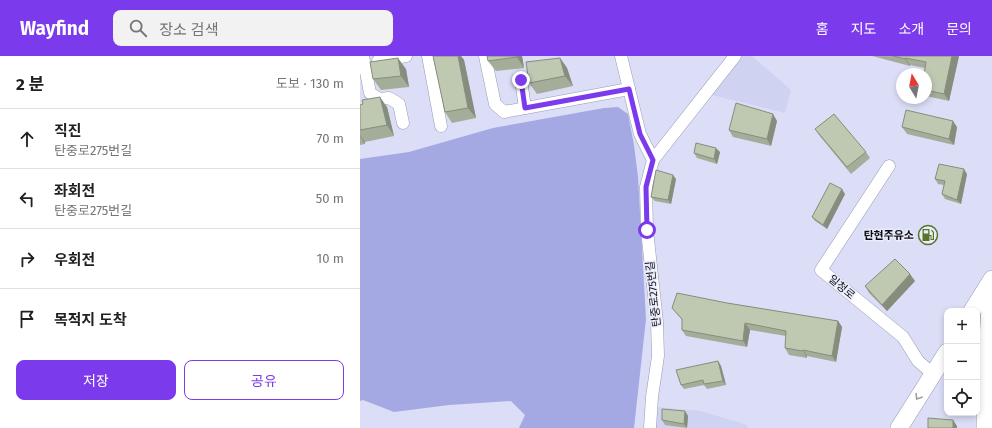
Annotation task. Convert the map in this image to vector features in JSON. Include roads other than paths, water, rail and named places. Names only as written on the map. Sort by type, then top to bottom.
[{"type":"main road","points":[[986,428],[987,371],[992,292]]},
{"type":"street","points":[[403,123],[398,104],[389,98],[379,99],[370,92],[363,62],[404,56]]},
{"type":"street","points":[[428,56],[441,126]]},
{"type":"street","points":[[484,56],[495,104],[504,112],[629,89]]},
{"type":"street","points":[[621,56],[640,134],[653,160]]},
{"type":"street","name":"탄중로275번길","points":[[650,428],[652,398],[658,356],[657,322],[647,230],[646,187],[653,160],[735,56]]},
{"type":"street","points":[[521,80],[525,108]]},
{"type":"street","name":"일청로","points":[[889,166],[821,270],[902,337],[918,360],[933,374]]},
{"type":"street","points":[[974,308],[992,278]]},
{"type":"street","points":[[899,428],[944,357]]},
{"type":"place","name":"탄현주유소","points":[[928,235]]}]
